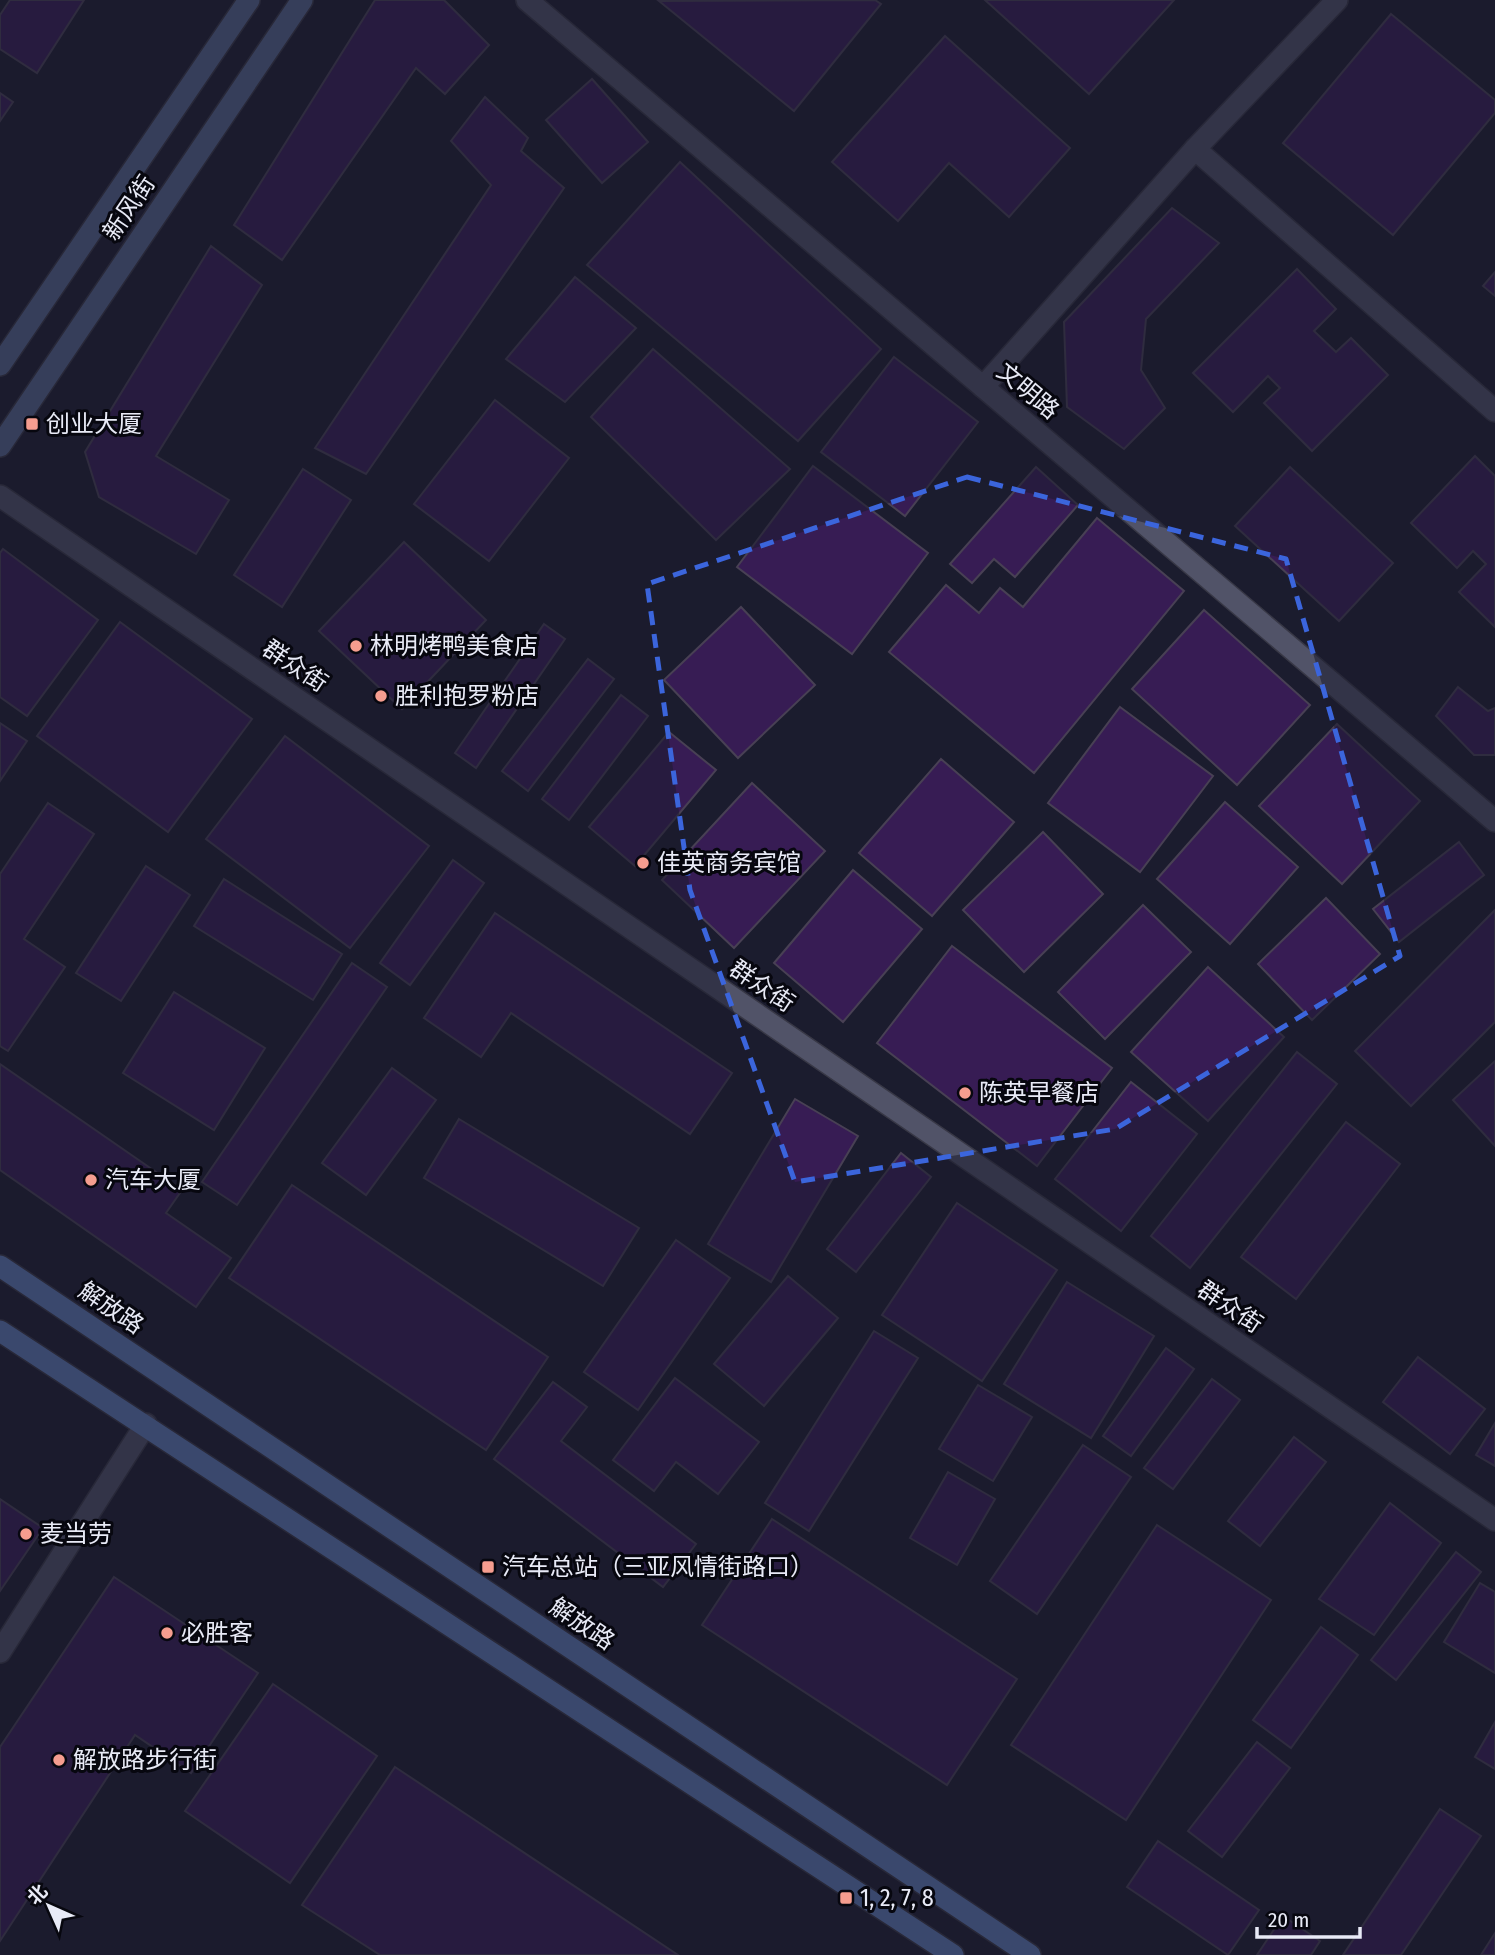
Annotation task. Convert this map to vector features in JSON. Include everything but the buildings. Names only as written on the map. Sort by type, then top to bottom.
[{"type":"main road","name":"新风街","points":[[0,365],[249,0]]},
{"type":"main road","name":"新风街","points":[[0,446],[302,0]]},
{"type":"main road","name":"解放路","points":[[0,1266],[1030,1955]]},
{"type":"main road","points":[[0,1331],[146,1424],[951,1955]]},
{"type":"street","name":"文明路","points":[[527,0],[1495,821]]},
{"type":"street","points":[[983,387],[1195,149],[1337,0]]},
{"type":"street","points":[[1195,149],[1495,411]]},
{"type":"street","name":"群众街","points":[[0,496],[1495,1520]]},
{"type":"street","points":[[0,1652],[146,1424]]},
{"type":"highlighted area","points":[[967,477],[1286,559],[1400,956],[1115,1129],[795,1182],[690,890],[647,584]]},
{"type":"place","name":"创业大厦","points":[[32,424]]},
{"type":"place","name":"林明烤鸭美食店","points":[[356,646]]},
{"type":"place","name":"胜利抱罗粉店","points":[[381,696]]},
{"type":"place","name":"佳英商务宾馆","points":[[643,863]]},
{"type":"place","name":"陈英早餐店","points":[[965,1093]]},
{"type":"place","name":"汽车大厦","points":[[91,1180]]},
{"type":"place","name":"麦当劳","points":[[26,1534]]},
{"type":"place","name":"汽车总站（三亚风情街路口）","points":[[488,1567]]},
{"type":"place","name":"必胜客","points":[[167,1633]]},
{"type":"place","name":"解放路步行街","points":[[59,1760]]},
{"type":"place","name":"1, 2, 7, 8","points":[[846,1898]]}]
